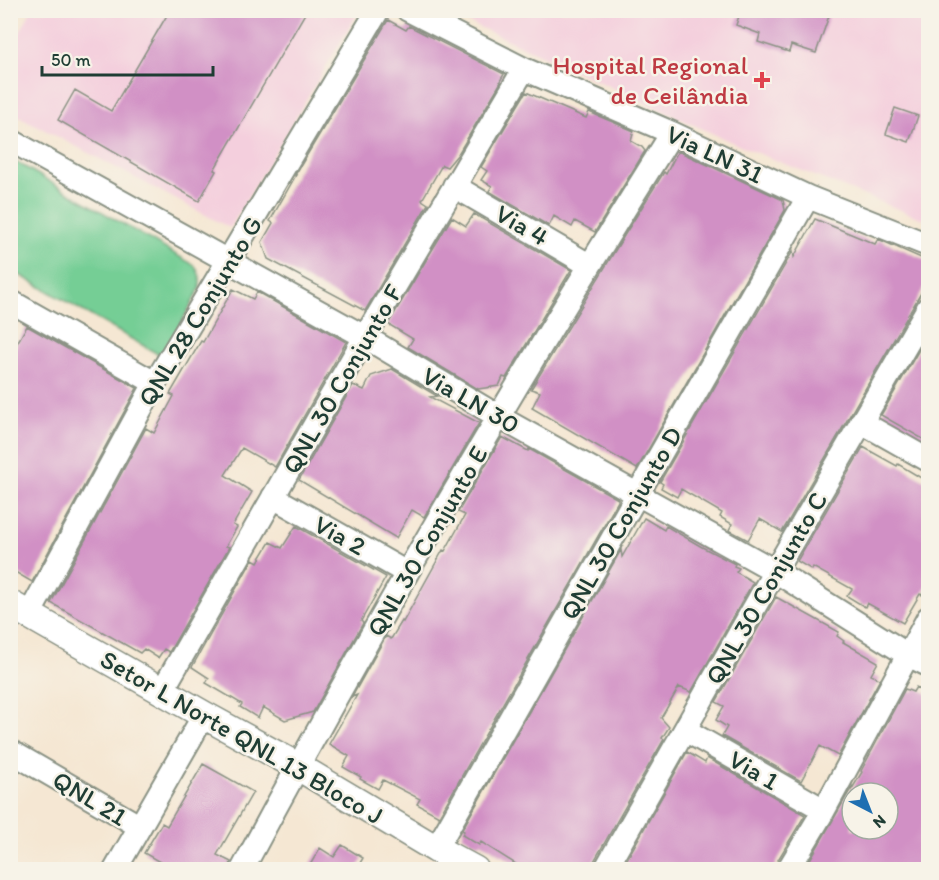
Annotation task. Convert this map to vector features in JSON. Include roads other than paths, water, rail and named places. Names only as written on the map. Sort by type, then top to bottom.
[{"type":"street","name":"QNL 28 Conjunto G","points":[[20,609],[378,10]]},
{"type":"street","name":"Via LN 31","points":[[408,10],[524,69],[672,133],[808,197],[928,245]]},
{"type":"street","name":"QNL 30 Conjunto F","points":[[162,691],[365,337],[524,69]]},
{"type":"street","name":"QNL 30 Conjunto E","points":[[242,870],[297,766],[407,573],[589,265],[672,133]]},
{"type":"street","name":"Via LN 30","points":[[10,140],[365,337],[499,417],[775,572],[928,666]]},
{"type":"street","name":"Via 4","points":[[454,186],[589,265]]},
{"type":"street","name":"QNL 30 Conjunto D","points":[[436,849],[808,197]]},
{"type":"street","name":"QNL 30 Conjunto C","points":[[605,870],[928,308]]},
{"type":"street","points":[[14,310],[155,383]]},
{"type":"street","points":[[861,422],[928,460]]},
{"type":"street","name":"Via 2","points":[[273,497],[407,573]]},
{"type":"street","name":"Setor L Norte QNL 13 Bloco J","points":[[20,609],[475,870]]},
{"type":"street","points":[[788,870],[824,810],[928,618]]},
{"type":"street","points":[[115,870],[204,715]]},
{"type":"street","name":"Via 1","points":[[685,730],[824,810]]},
{"type":"street","name":"QNL 21","points":[[10,751],[139,826]]},
{"type":"place","name":"Hospital Regional de Ceilândia","points":[[762,80]]}]
